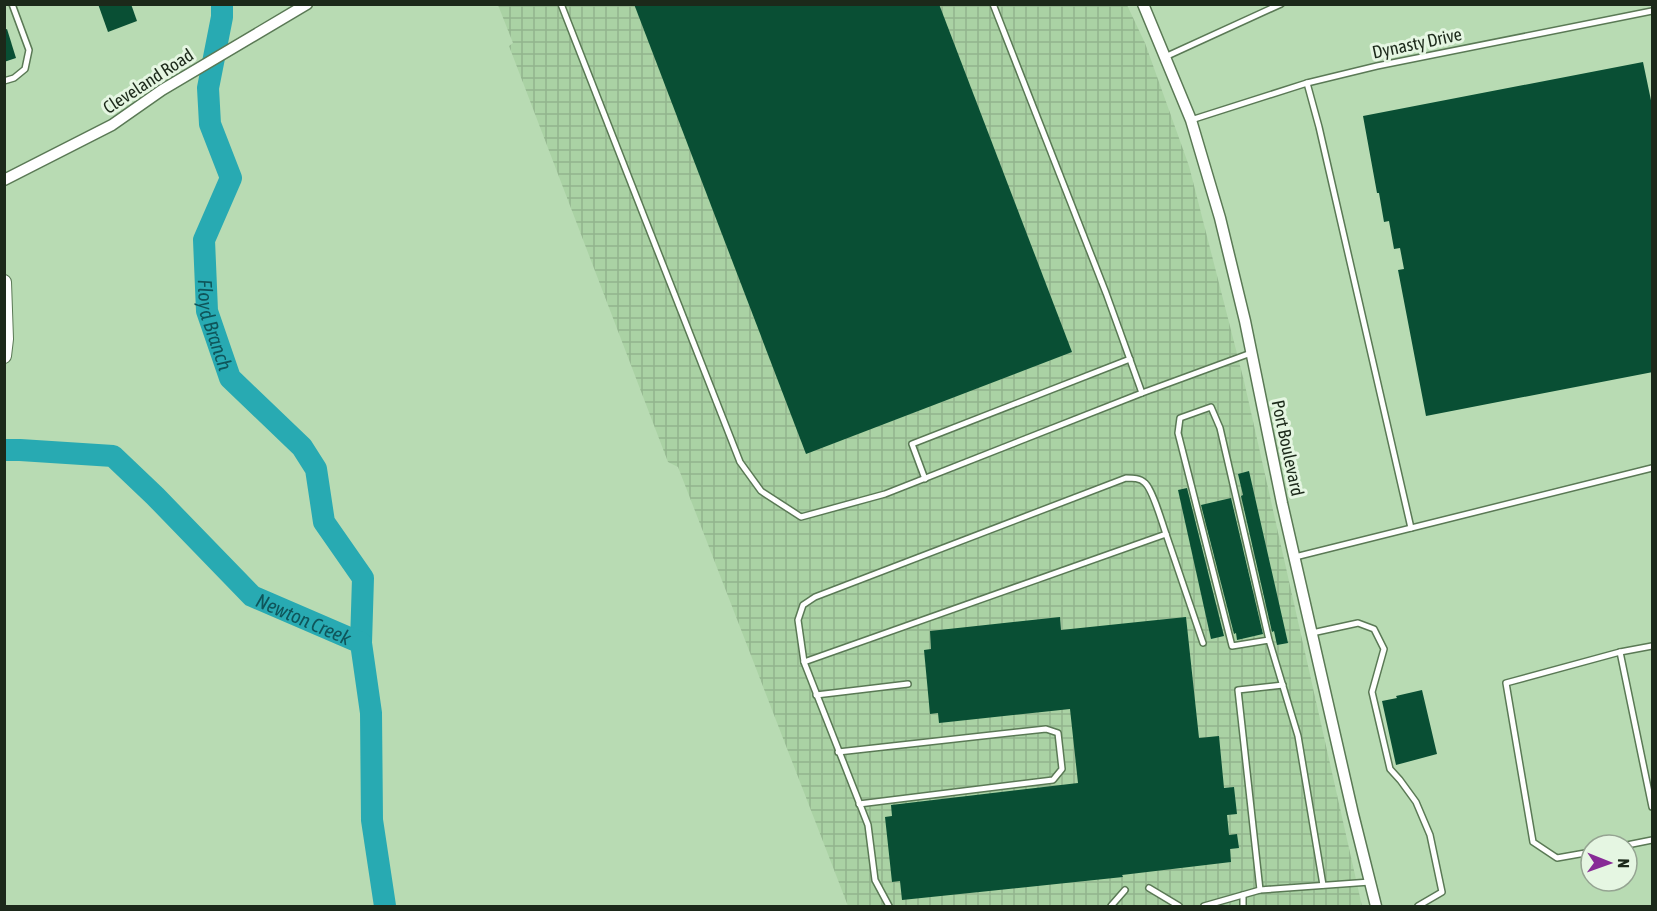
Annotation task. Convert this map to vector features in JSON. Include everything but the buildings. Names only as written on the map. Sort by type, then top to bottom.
[{"type":"street","name":"Cleveland Road","points":[[4,180],[112,125],[162,90],[307,4]]},
{"type":"street","name":"Port Boulevard","points":[[1143,4],[1191,120],[1220,218],[1245,321],[1312,633],[1376,906]]},
{"type":"street","points":[[4,282],[6,339],[4,356]]},
{"type":"lane","points":[[4,81],[14,78],[26,69],[29,50],[12,4]]},
{"type":"lane","points":[[561,4],[740,462],[760,491],[801,517],[885,494],[1142,393],[1251,353]]},
{"type":"lane","points":[[993,4],[1106,293],[1142,393]]},
{"type":"lane","points":[[1165,57],[1281,4]]},
{"type":"lane","name":"Dynasty Drive","points":[[1191,120],[1307,82],[1653,11]]},
{"type":"lane","points":[[1307,82],[1411,528]]},
{"type":"lane","points":[[925,479],[912,444],[1130,359]]},
{"type":"lane","points":[[1269,640],[1232,646],[1178,433],[1180,418],[1211,407],[1221,428],[1269,640],[1298,736],[1323,885]]},
{"type":"lane","points":[[1295,557],[1653,468]]},
{"type":"lane","points":[[889,906],[875,880],[868,825],[804,662],[798,620],[803,605],[815,597],[1126,478],[1135,478],[1145,482],[1150,489],[1203,643]]},
{"type":"lane","points":[[804,662],[1166,534]]},
{"type":"lane","points":[[1312,633],[1358,623],[1374,629],[1384,649],[1372,692],[1390,769],[1416,802],[1430,835],[1442,892],[1418,906]]},
{"type":"lane","points":[[1579,854],[1557,858],[1533,842],[1506,683],[1653,645]]},
{"type":"lane","points":[[1620,652],[1653,807]]},
{"type":"lane","points":[[816,695],[908,684]]},
{"type":"lane","points":[[1260,890],[1238,690],[1283,685]]},
{"type":"lane","points":[[838,752],[1046,729],[1058,733],[1062,769],[1053,780],[859,804]]},
{"type":"lane","points":[[1204,906],[1260,890],[1370,882]]},
{"type":"lane","points":[[1149,888],[1179,906]]},
{"type":"lane","points":[[1111,906],[1125,890]]},
{"type":"lane","points":[[1243,895],[1243,906]]},
{"type":"shaded area","points":[[498,5],[1127,5],[1145,43],[1189,166],[1244,381],[1362,906],[848,906],[678,467],[668,462],[509,46],[513,43]]},
{"type":"waterway","name":"Floyd Branch","points":[[222,4],[222,17],[208,88],[210,124],[231,178],[204,240],[207,311],[230,378],[302,447],[316,469],[324,522],[363,578],[361,643]]},
{"type":"waterway","name":"Newton Creek","points":[[4,450],[113,456],[252,596],[361,643],[371,713],[372,820],[385,906]]}]
